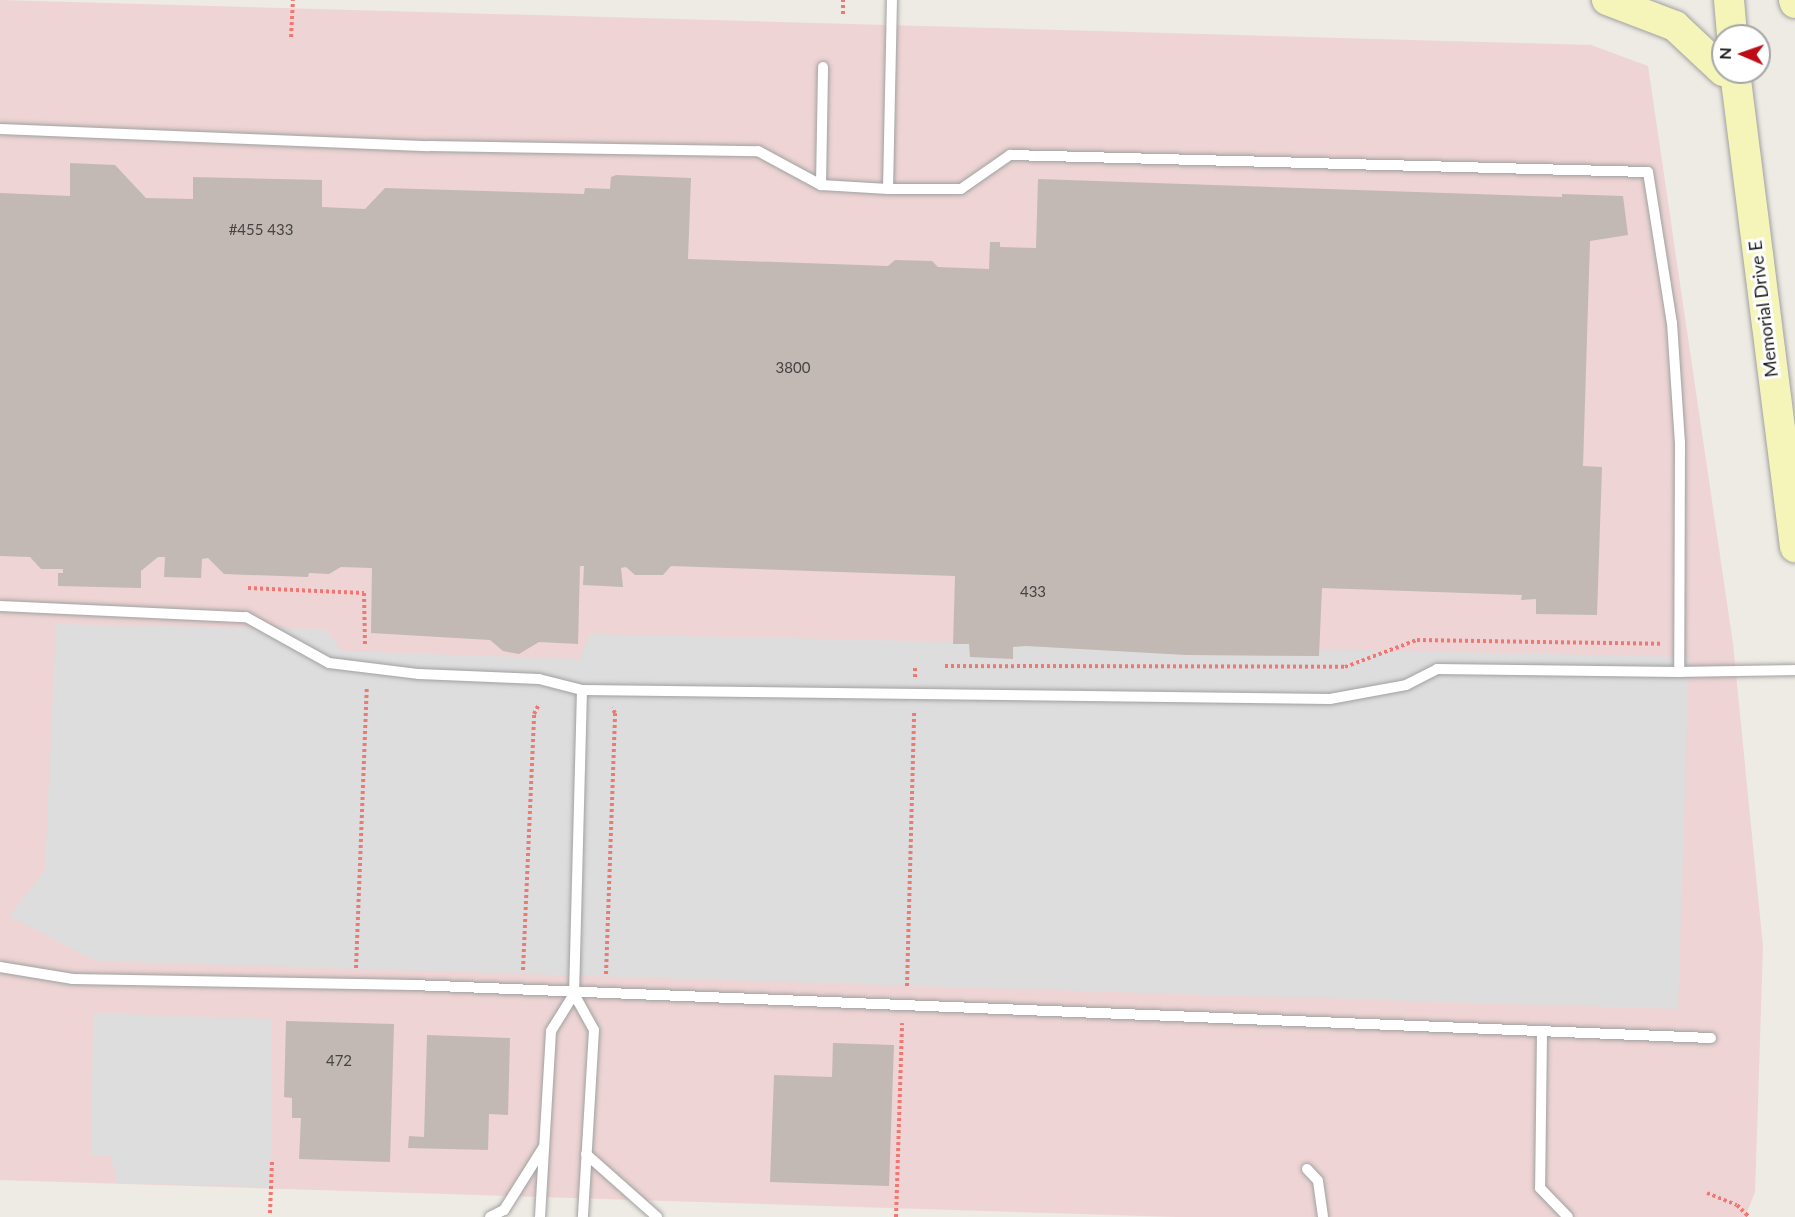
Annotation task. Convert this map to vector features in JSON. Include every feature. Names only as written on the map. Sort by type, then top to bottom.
[{"type":"main road","points":[[1607,0],[1675,26],[1711,58]]},
{"type":"main road","points":[[1729,0],[1731,24]]},
{"type":"main road","name":"Memorial Drive E","points":[[1731,84],[1795,546]]},
{"type":"lane","points":[[888,189],[892,0]]},
{"type":"lane","points":[[821,185],[823,67]]},
{"type":"lane","points":[[0,129],[429,146],[758,151],[821,185],[888,189],[961,189],[1010,155],[1648,172],[1673,335],[1680,442],[1679,672]]},
{"type":"lane","points":[[0,606],[246,618],[329,663],[419,674],[539,679],[582,690],[1330,699],[1406,685],[1437,669],[1679,672],[1795,670]]},
{"type":"lane","points":[[582,690],[574,994],[594,1030],[583,1217]]},
{"type":"lane","points":[[0,967],[73,979],[310,981],[574,994],[1711,1038]]},
{"type":"lane","points":[[540,1217],[551,1030],[574,994]]},
{"type":"lane","points":[[1542,1032],[1540,1188],[1568,1217]]},
{"type":"lane","points":[[490,1217],[504,1210],[545,1145]]},
{"type":"lane","points":[[586,1154],[657,1217]]},
{"type":"lane","points":[[1307,1169],[1318,1181],[1323,1217]]},
{"type":"path","points":[[291,37],[293,0]]},
{"type":"path","points":[[843,0],[843,14]]},
{"type":"path","points":[[248,588],[364,593],[365,644]]},
{"type":"path","points":[[945,666],[1345,667],[1418,640],[1679,644]]},
{"type":"path","points":[[896,1217],[900,1033],[907,1006],[915,666]]},
{"type":"path","points":[[355,971],[367,687]]},
{"type":"path","points":[[523,974],[534,714],[538,706]]},
{"type":"path","points":[[606,974],[615,713],[612,708]]},
{"type":"path","points":[[270,1213],[272,1162]]},
{"type":"path","points":[[1707,1193],[1737,1205],[1749,1217]]},
{"type":"shaded area","points":[[0,0],[1591,45],[1648,66],[1733,644],[1763,947],[1755,1192],[1745,1217],[1177,1217],[0,1180]]},
{"type":"shaded area","points":[[56,624],[325,629],[342,651],[580,659],[590,634],[1689,657],[1678,1009],[96,961],[9,916],[45,870]]},
{"type":"shaded area","points":[[93,1013],[272,1019],[271,1187],[118,1183],[110,1156],[91,1155]]},
{"type":"building","points":[[70,163],[115,165],[146,198],[193,199],[193,177],[322,180],[322,207],[365,209],[385,188],[584,194],[585,188],[610,189],[611,177],[616,175],[691,178],[688,259],[888,266],[895,260],[932,261],[938,267],[989,269],[990,242],[1000,242],[1000,247],[1036,248],[1038,179],[1562,197],[1562,194],[1623,196],[1628,235],[1590,241],[1583,466],[1602,467],[1597,615],[1536,614],[1536,599],[1521,600],[1522,595],[1322,588],[1319,656],[1186,655],[1026,646],[1013,647],[1013,659],[970,657],[969,644],[953,644],[955,576],[671,566],[663,575],[635,575],[626,567],[621,568],[623,587],[583,585],[584,566],[580,566],[578,644],[539,642],[519,654],[503,651],[490,640],[371,633],[372,568],[341,567],[329,574],[309,573],[308,577],[224,574],[208,558],[202,559],[201,578],[164,577],[165,557],[158,557],[141,571],[141,588],[58,586],[58,573],[63,573],[63,569],[41,569],[30,557],[0,556],[0,193],[70,196]]},
{"type":"building","points":[[286,1021],[394,1024],[390,1162],[299,1159],[301,1118],[292,1118],[292,1098],[284,1097]]},
{"type":"building","points":[[427,1035],[510,1038],[508,1115],[489,1114],[488,1150],[408,1148],[409,1136],[424,1137]]},
{"type":"building","points":[[833,1043],[894,1045],[889,1186],[770,1182],[774,1075],[832,1077]]}]
